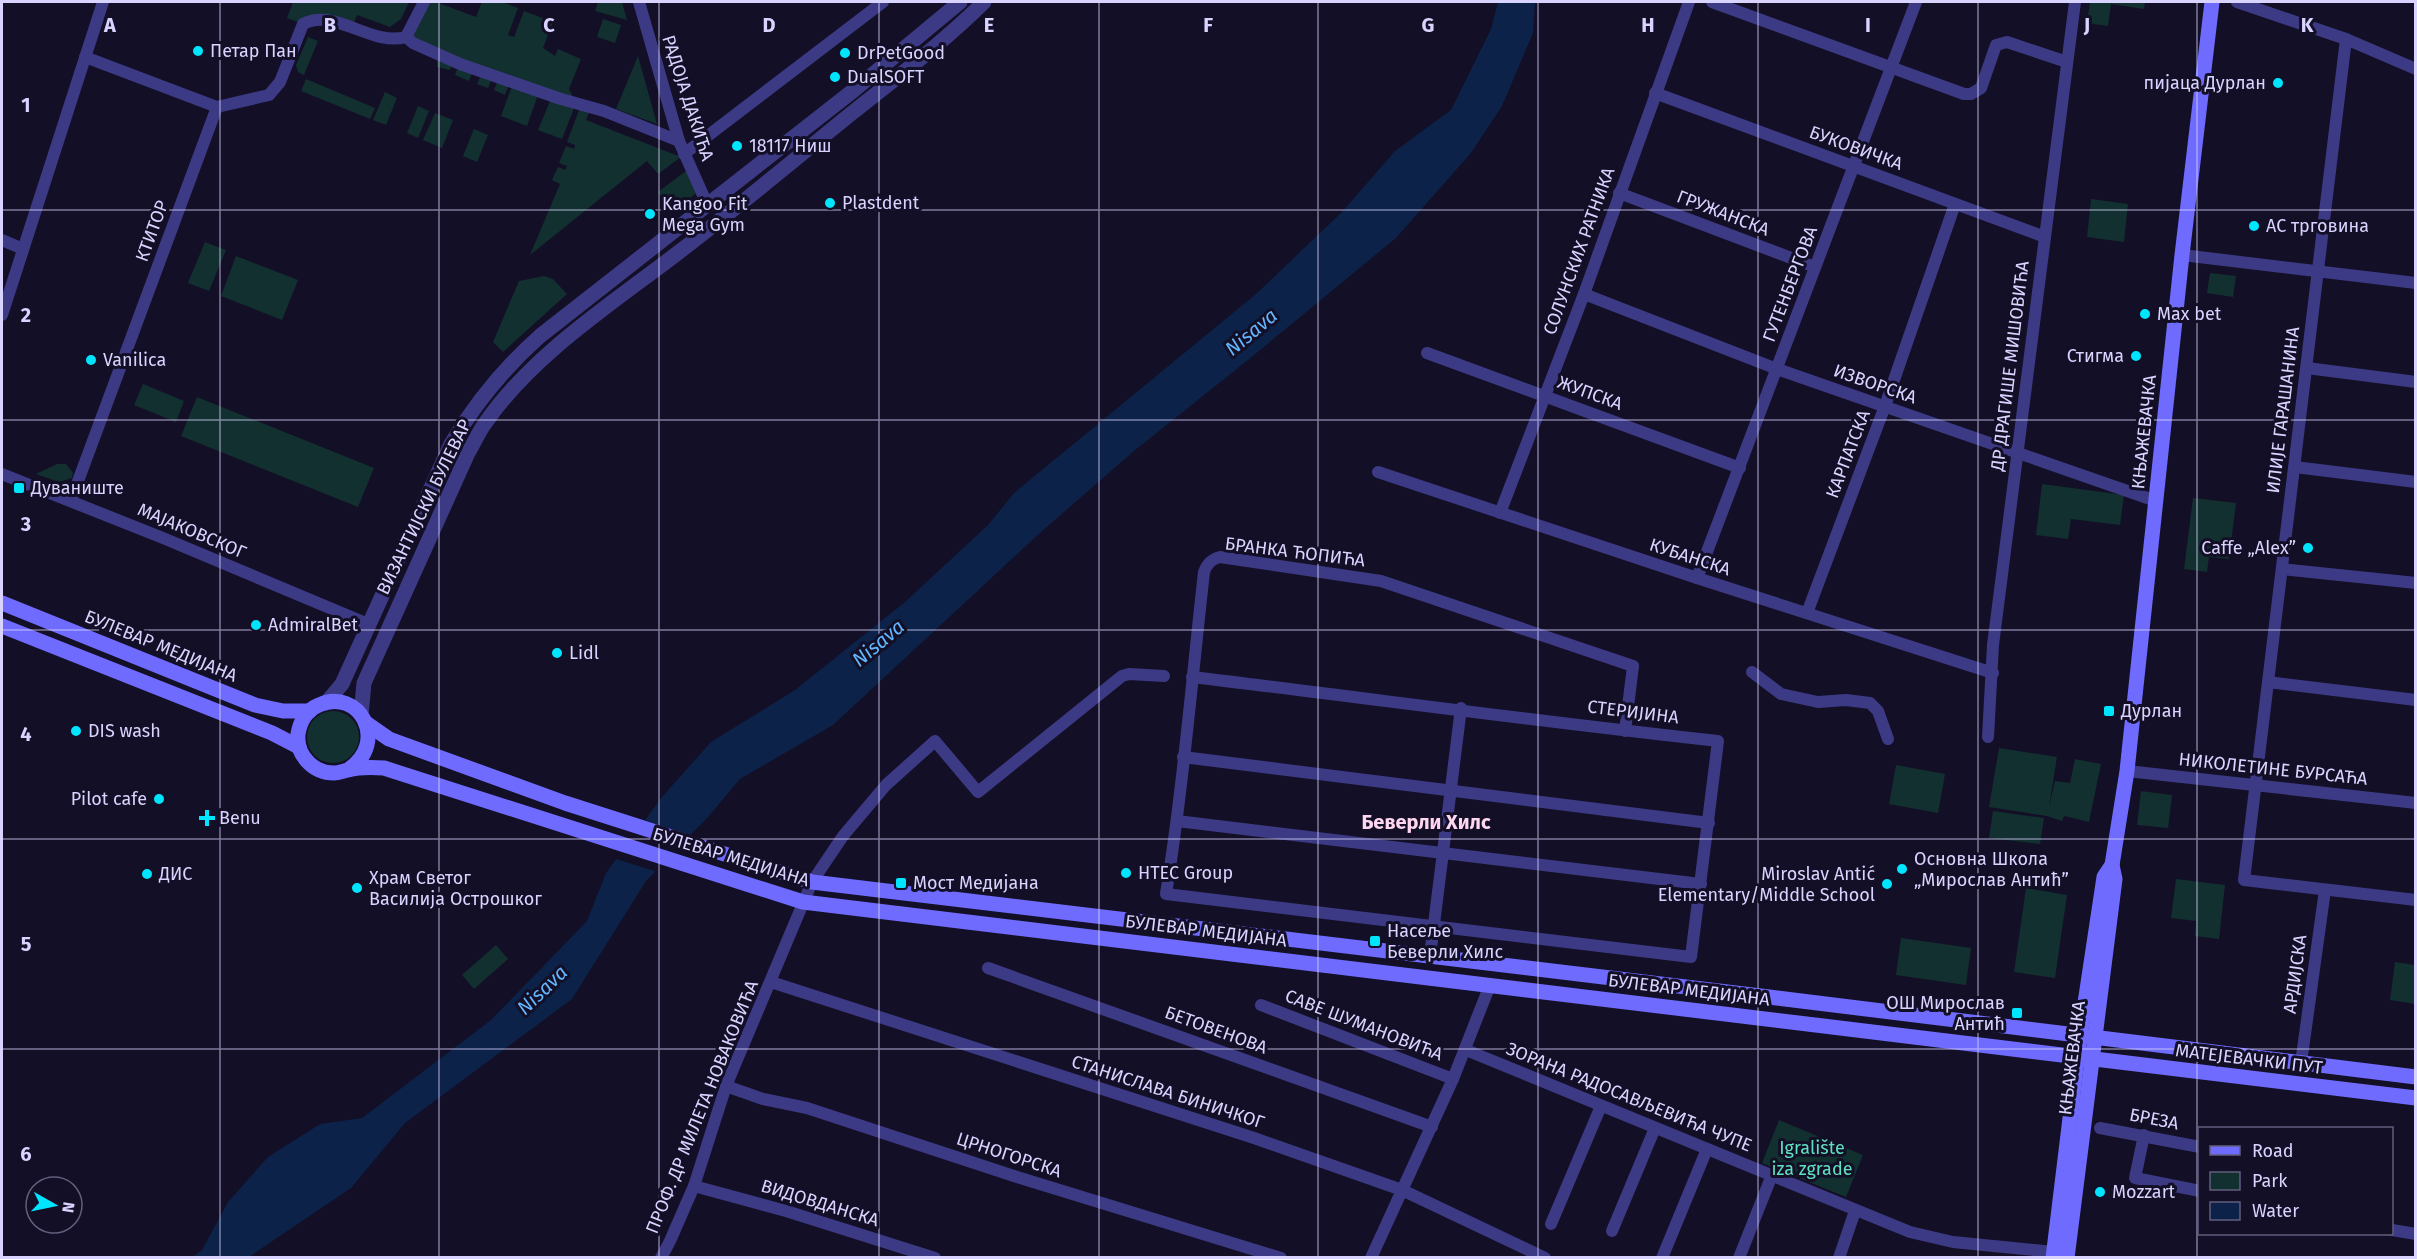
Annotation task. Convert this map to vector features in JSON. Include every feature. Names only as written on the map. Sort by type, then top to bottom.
[{"type":"main road","name":"КЊАЖЕВАЧКА","points":[[2063,1256],[2087,1037],[2115,879],[2112,866],[2127,771],[2182,255],[2212,2]]},
{"type":"main road","name":"БУЛЕВАР МЕДИЈАНА","points":[[2,603],[255,705],[283,711],[310,711],[326,703],[345,704],[389,740],[565,803],[812,882],[2087,1037]]},
{"type":"main road","name":"БУЛЕВАР МЕДИЈАНА","points":[[2,626],[272,733],[299,747],[305,759],[317,769],[332,773],[384,768],[803,902],[2084,1059]]},
{"type":"main road","points":[[299,747],[299,727],[310,711]]},
{"type":"main road","points":[[348,770],[364,755],[368,745],[363,719]]},
{"type":"main road","name":"МАТЕЈЕВАЧКИ ПУТ","points":[[2087,1037],[2415,1077]]},
{"type":"main road","name":"МАТЕЈЕВАЧКИ ПУТ","points":[[2084,1059],[2415,1098]]},
{"type":"street","points":[[2,315],[103,2]]},
{"type":"street","points":[[406,38],[423,2]]},
{"type":"street","name":"РАДОЈА ДАКИЋА","points":[[639,2],[679,141],[708,204]]},
{"type":"street","name":"ВИЗАНТИЈСКИ БУЛЕВАР","points":[[326,703],[342,684],[451,444],[482,396],[518,356],[540,336],[855,90],[960,2]]},
{"type":"street","name":"ВИЗАНТИЈСКИ БУЛЕВАР","points":[[363,719],[362,693],[369,671],[468,453],[486,422],[511,392],[533,368],[561,344],[845,119],[984,2]]},
{"type":"street","name":"СОЛУНСКИХ РАТНИКА","points":[[1500,513],[1584,294],[1689,2]]},
{"type":"street","points":[[1712,2],[1964,94],[1971,94],[1981,88],[1996,45],[2002,42],[2067,62]]},
{"type":"street","name":"ГУТЕНБЕРГОВА","points":[[1697,578],[1916,2]]},
{"type":"street","name":"ДР ДРАГИШЕ МИШОВИЋА","points":[[1988,737],[1993,645],[2075,2]]},
{"type":"street","points":[[2236,2],[2267,6],[2415,69]]},
{"type":"street","points":[[684,154],[877,4]]},
{"type":"street","points":[[85,57],[218,106],[269,95],[280,82],[303,24],[309,21],[332,21],[382,39],[406,38],[460,64],[604,111],[679,141]]},
{"type":"street","name":"ИЛИЈЕ ГАРАШАНИНА","points":[[2325,890],[2244,880],[2346,39]]},
{"type":"street","name":"БУКОВИЧКА","points":[[1655,93],[2044,237]]},
{"type":"street","name":"КТИТОР","points":[[71,500],[218,106]]},
{"type":"street","name":"ГРУЖАНСКА","points":[[1619,192],[1815,267]]},
{"type":"street","name":"КАРПАТСКА","points":[[1807,613],[1885,406],[1955,204]]},
{"type":"street","points":[[2,240],[23,249]]},
{"type":"street","points":[[2182,255],[2415,283]]},
{"type":"street","name":"ИЗВОРСКА","points":[[1584,294],[1777,369],[2156,501]]},
{"type":"street","name":"ЖУПСКА","points":[[1427,353],[1740,468]]},
{"type":"street","points":[[2307,369],[2415,382]]},
{"type":"street","points":[[2295,467],[2415,482]]},
{"type":"street","name":"КУБАНСКА","points":[[1378,472],[1993,674]]},
{"type":"street","name":"МАЈАКОВСКОГ","points":[[2,474],[71,500],[368,624]]},
{"type":"street","name":"БРАНКА ЋОПИЋА","points":[[1166,894],[1178,821],[1204,572],[1212,560],[1220,557],[1381,581],[1633,666],[1625,730]]},
{"type":"street","points":[[2282,569],[2415,583]]},
{"type":"street","points":[[1752,672],[1781,694],[1818,702],[1846,700],[1870,703],[1878,711],[1888,739]]},
{"type":"street","name":"БУЛЕВАР МЕДИЈАНА","points":[[812,882],[843,836],[879,793],[935,741],[978,792],[1122,676],[1129,674],[1164,676]]},
{"type":"street","name":"СТЕРИЈИНА","points":[[1192,677],[1718,741],[1691,957]]},
{"type":"street","points":[[2268,682],[2415,700]]},
{"type":"street","points":[[1430,956],[1461,708]]},
{"type":"street","points":[[1184,757],[1709,823]]},
{"type":"street","name":"НИКОЛЕТИНЕ БУРСАЋА","points":[[2127,771],[2415,803]]},
{"type":"street","points":[[1178,821],[1701,884]]},
{"type":"street","name":"ПРОФ. ДР МИЛЕТА НОВАКОВИЋА","points":[[661,1257],[694,1186],[726,1086],[812,882]]},
{"type":"street","points":[[2325,890],[2415,900]]},
{"type":"street","name":"АРДИЈСКА","points":[[2301,1063],[2325,890]]},
{"type":"street","name":"БУЛЕВАР МЕДИЈАНА","points":[[1166,894],[1691,957]]},
{"type":"street","name":"БЕТОВЕНОВА","points":[[988,968],[1432,1127]]},
{"type":"street","name":"СТАНИСЛАВА БИНИЧКОГ","points":[[771,982],[1254,1138],[1402,1190],[1545,1257]]},
{"type":"street","points":[[1371,1257],[1466,1050],[1490,985]]},
{"type":"street","name":"САВЕ ШУМАНОВИЋА","points":[[1261,1005],[1453,1079]]},
{"type":"street","name":"ЗОРАНА РАДОСАВЉЕВИЋА ЧУПЕ","points":[[1466,1050],[1910,1232],[1953,1242],[2063,1256]]},
{"type":"street","name":"ЦРНОГОРСКА","points":[[726,1086],[763,1099],[807,1108],[1017,1177],[1281,1257]]},
{"type":"street","points":[[1551,1224],[1601,1106]]},
{"type":"street","points":[[1612,1231],[1655,1128]]},
{"type":"street","name":"БРЕЗА","points":[[2100,1128],[2198,1147]]},
{"type":"street","points":[[2144,1135],[2135,1178],[2198,1191]]},
{"type":"street","points":[[1662,1257],[1707,1149]]},
{"type":"street","points":[[1739,1257],[1772,1175]]},
{"type":"street","name":"ВИДОВДАНСКА","points":[[694,1186],[786,1211],[934,1257]]},
{"type":"street","points":[[1839,1257],[1855,1211]]},
{"type":"street","points":[[2393,1230],[2415,1234]]},
{"type":"green space","points":[[293,2],[409,2],[401,19],[390,27],[357,15],[352,28],[303,24],[287,18]]},
{"type":"green space","points":[[424,2],[436,2],[476,17],[482,2],[502,2],[518,8],[508,35],[514,37],[524,11],[553,22],[543,48],[555,56],[558,49],[581,59],[569,89],[576,103],[562,139],[538,130],[552,96],[539,92],[527,126],[501,116],[513,83],[510,82],[505,95],[494,90],[499,78],[493,76],[488,88],[477,84],[482,72],[474,69],[469,81],[455,75],[459,64],[452,65],[450,70],[437,67],[437,59],[406,37]]},
{"type":"green space","points":[[598,2],[622,2],[627,20],[595,11]]},
{"type":"green space","points":[[2090,2],[2145,2],[2144,9],[2111,4],[2108,26],[2087,23]]},
{"type":"green space","points":[[603,19],[621,25],[615,43],[597,37]]},
{"type":"green space","points":[[308,37],[318,41],[304,75],[298,72],[296,65]]},
{"type":"green space","points":[[638,56],[657,124],[616,109]]},
{"type":"green space","points":[[306,79],[375,108],[370,119],[301,91]]},
{"type":"green space","points":[[385,92],[397,98],[386,125],[373,120]]},
{"type":"green space","points":[[581,105],[591,107],[586,120],[681,157],[658,174],[647,161],[530,255],[560,184],[552,180],[558,167],[565,170],[567,166],[559,163],[566,146],[574,149],[575,145],[567,142]]},
{"type":"green space","points":[[418,106],[429,111],[418,138],[407,133]]},
{"type":"green space","points":[[435,113],[453,120],[442,148],[423,140]]},
{"type":"green space","points":[[474,129],[488,135],[477,162],[463,156]]},
{"type":"green space","points":[[690,168],[701,189],[673,212],[658,192]]},
{"type":"green space","points":[[2091,199],[2128,204],[2124,242],[2087,237]]},
{"type":"green space","points":[[205,242],[226,250],[209,291],[188,283]]},
{"type":"green space","points":[[236,256],[298,280],[282,320],[221,296]]},
{"type":"green space","points":[[2210,273],[2236,276],[2233,297],[2207,293]]},
{"type":"green space","points":[[544,276],[553,279],[567,294],[503,352],[493,342],[519,281]]},
{"type":"green space","points":[[143,384],[184,401],[176,422],[134,405]]},
{"type":"green space","points":[[197,397],[374,468],[358,507],[181,436]]},
{"type":"green space","points":[[57,464],[66,464],[73,473],[72,478],[59,482],[36,474]]},
{"type":"green space","points":[[2042,484],[2124,495],[2120,525],[2071,519],[2068,539],[2036,535]]},
{"type":"green space","points":[[2193,498],[2236,503],[2229,559],[2209,557],[2207,572],[2184,569]]},
{"type":"green space","points":[[333,711],[343,713],[351,719],[357,727],[359,737],[357,747],[351,755],[343,761],[333,763],[323,761],[315,755],[309,747],[307,737],[309,727],[315,719],[323,713]]},
{"type":"green space","points":[[1999,748],[2057,757],[2049,807],[2055,781],[2070,783],[2075,759],[2101,764],[2089,822],[2064,816],[2062,821],[2047,816],[1989,807]]},
{"type":"green space","points":[[1896,765],[1945,774],[1938,813],[1889,804]]},
{"type":"green space","points":[[2141,791],[2172,795],[2168,828],[2137,825]]},
{"type":"green space","points":[[1993,811],[2044,818],[2040,844],[1989,838]]},
{"type":"green space","points":[[2176,879],[2225,885],[2219,939],[2195,936],[2196,921],[2171,918]]},
{"type":"green space","points":[[2026,888],[2067,895],[2055,978],[2014,972]]},
{"type":"green space","points":[[1901,938],[1971,948],[1966,985],[1896,975]]},
{"type":"green space","points":[[496,945],[508,959],[474,989],[462,975]]},
{"type":"green space","points":[[2395,962],[2415,965],[2415,1004],[2390,1000]]},
{"type":"green space","name":"Igralište iza zgrade","points":[[1779,1120],[1863,1155],[1846,1197],[1762,1163]]},
{"type":"water","name":"Nisava","points":[[1498,2],[1535,2],[1533,33],[1502,106],[1471,153],[1396,238],[1134,451],[1041,532],[833,725],[740,779],[708,817],[646,881],[572,999],[405,1123],[351,1188],[249,1257],[191,1258],[202,1250],[228,1202],[268,1157],[320,1124],[362,1118],[491,1020],[587,921],[606,873],[662,797],[711,742],[795,690],[905,602],[988,525],[1014,493],[1256,294],[1342,212],[1395,151],[1451,110],[1491,29]]},
{"type":"pier","points":[[642,819],[694,836],[658,872],[613,858]]},
{"type":"place","name":"Петар Пан","points":[[198,51]]},
{"type":"place","name":"DrPetGood","points":[[845,53]]},
{"type":"place","name":"DualSOFT","points":[[835,77]]},
{"type":"place","name":"пијаца Дурлан","points":[[2278,83]]},
{"type":"place","name":"18117 Ниш","points":[[737,146]]},
{"type":"place","name":"Plastdent","points":[[830,203]]},
{"type":"place","name":"Kangoo Fit Mega Gym","points":[[650,214]]},
{"type":"place","name":"АС трговина","points":[[2254,226]]},
{"type":"place","name":"Max bet","points":[[2145,314]]},
{"type":"place","name":"Стигма","points":[[2136,356]]},
{"type":"place","name":"Vanilica","points":[[91,360]]},
{"type":"place","name":"Дуваниште","points":[[19,488]]},
{"type":"place","name":"Caffe „Alex”","points":[[2308,548]]},
{"type":"place","name":"AdmiralBet","points":[[256,625]]},
{"type":"place","name":"Lidl","points":[[557,653]]},
{"type":"place","name":"Дурлан","points":[[2109,711]]},
{"type":"place","name":"DIS wash","points":[[76,731]]},
{"type":"place","name":"Pilot cafe","points":[[159,799]]},
{"type":"place","name":"Benu","points":[[207,818]]},
{"type":"place","name":"Основна Школа „Мирослав Антић”","points":[[1902,869]]},
{"type":"place","name":"HTEC Group","points":[[1126,873]]},
{"type":"place","name":"ДИС","points":[[147,874]]},
{"type":"place","name":"Мост Медијана","points":[[901,883]]},
{"type":"place","name":"Miroslav Antić Elementary/Middle School","points":[[1887,884]]},
{"type":"place","name":"Храм Светог Василија Острошког","points":[[357,888]]},
{"type":"place","name":"Насеље Беверли Хилс","points":[[1375,941]]},
{"type":"place","name":"ОШ Мирослав Антић","points":[[2017,1013]]},
{"type":"place","name":"Mozzart","points":[[2100,1192]]},
{"type":"district","name":"Беверли Хилс","points":[[1426,822]]}]
